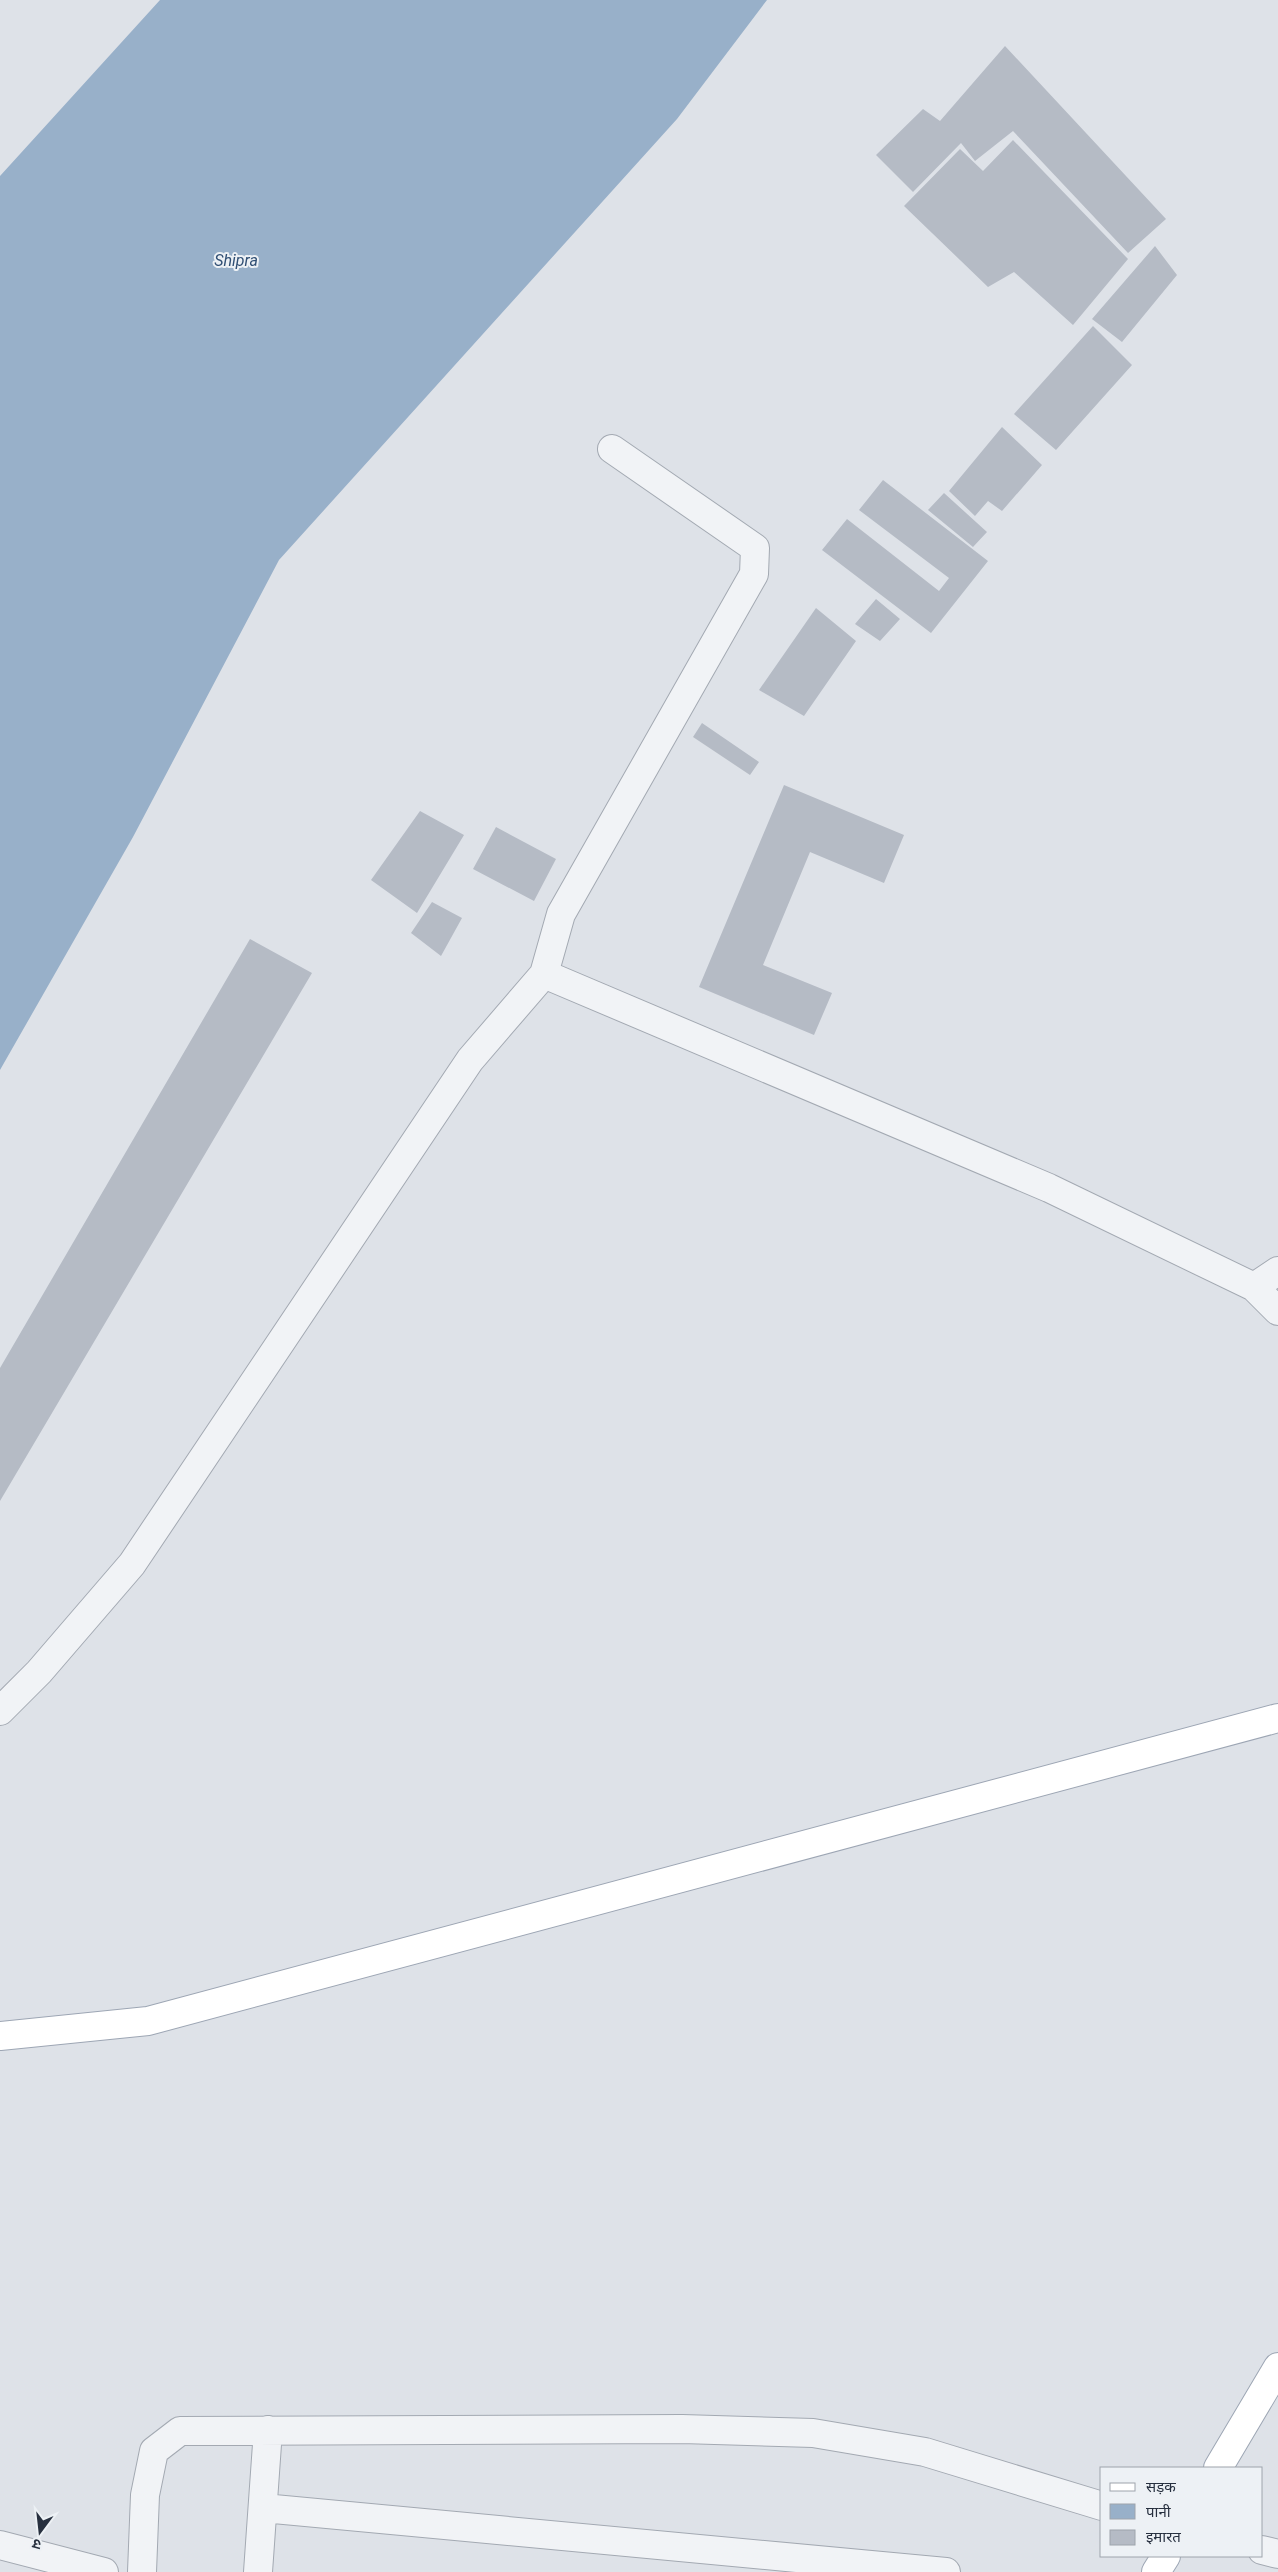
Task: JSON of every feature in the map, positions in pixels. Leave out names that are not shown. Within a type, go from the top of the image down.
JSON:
[{"type":"main road","points":[[0,2036],[148,2021],[1278,1718]]},
{"type":"main road","points":[[1219,2467],[1278,2368]]},
{"type":"main road","points":[[1156,2572],[1165,2557]]},
{"type":"street","points":[[0,1711],[39,1672],[132,1564],[470,1060],[544,974],[560,914],[754,574],[755,548],[612,449]]},
{"type":"street","points":[[544,974],[1049,1188],[1254,1287],[1278,1311]]},
{"type":"street","points":[[1254,1287],[1278,1271]]},
{"type":"street","points":[[142,2572],[145,2495],[154,2452],[180,2431],[682,2429],[813,2433],[925,2452],[1100,2505]]},
{"type":"street","points":[[258,2572],[268,2430]]},
{"type":"street","points":[[263,2508],[946,2572]]},
{"type":"street","points":[[0,2546],[89,2570]]},
{"type":"street","points":[[1263,2550],[1278,2554]]},
{"type":"water","name":"Shipra","points":[[160,0],[767,0],[677,119],[279,560],[133,837],[0,1070],[0,176]]},
{"type":"building","points":[[1005,46],[1166,219],[1128,253],[1013,131],[975,161],[961,143],[913,192],[876,155],[923,109],[940,121]]},
{"type":"building","points":[[1013,140],[1128,259],[1073,325],[1014,272],[988,287],[904,206],[960,149],[983,171]]},
{"type":"building","points":[[1155,246],[1177,275],[1122,342],[1092,319]]},
{"type":"building","points":[[1093,326],[1132,365],[1056,450],[1014,414]]},
{"type":"building","points":[[1002,427],[1042,465],[1002,511],[988,501],[975,516],[949,491]]},
{"type":"building","points":[[883,480],[988,561],[931,633],[822,550],[847,519],[939,591],[949,578],[859,510]]},
{"type":"building","points":[[944,493],[987,532],[973,547],[928,510]]},
{"type":"building","points":[[876,599],[900,619],[880,641],[855,624]]},
{"type":"building","points":[[816,608],[856,641],[804,716],[759,690]]},
{"type":"building","points":[[702,723],[759,762],[750,775],[693,737]]},
{"type":"building","points":[[784,785],[904,835],[884,883],[810,852],[763,965],[832,993],[814,1035],[699,987]]},
{"type":"building","points":[[420,811],[464,835],[417,913],[371,880]]},
{"type":"building","points":[[496,827],[556,859],[534,901],[473,869]]},
{"type":"building","points":[[432,902],[462,918],[441,956],[411,933]]},
{"type":"building","points":[[250,939],[312,973],[0,1501],[0,1368]]}]
